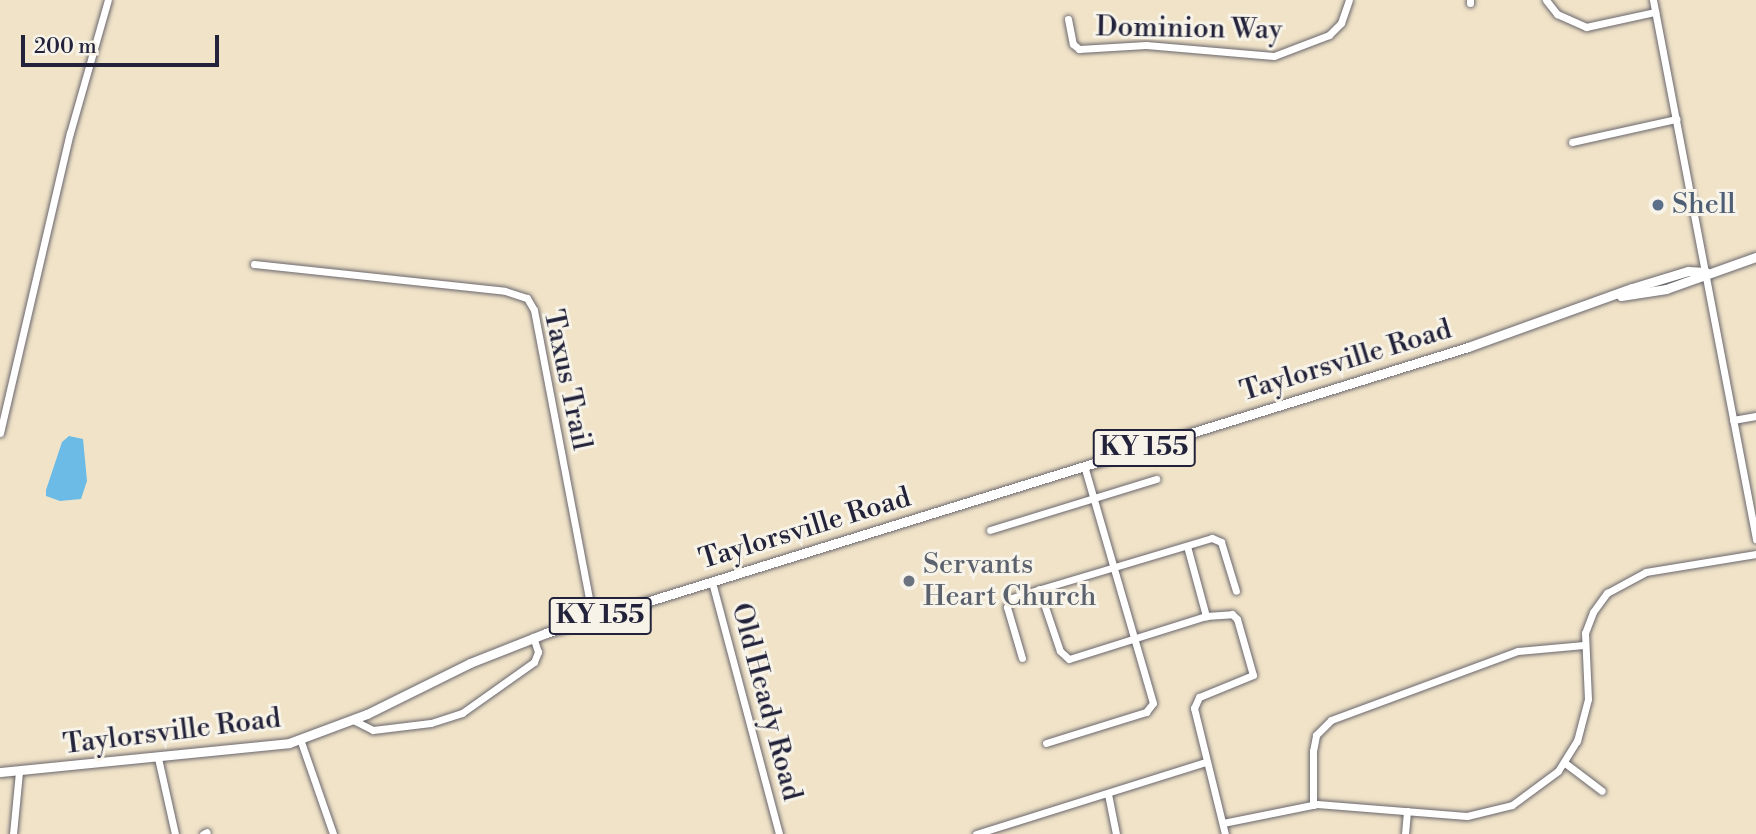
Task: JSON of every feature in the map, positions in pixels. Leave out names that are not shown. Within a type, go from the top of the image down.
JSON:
[{"type":"main road","name":"Taylorsville Road","points":[[0,772],[158,758],[300,739],[353,720],[533,637],[1084,467],[1620,296],[1688,271],[1706,272],[1756,257]]},
{"type":"street","points":[[0,433],[70,132],[108,0]]},
{"type":"street","name":"Dominion Way","points":[[1068,19],[1073,44],[1079,49],[1146,45],[1275,56],[1329,35],[1341,23],[1349,0]]},
{"type":"street","points":[[1546,0],[1557,14],[1586,27],[1656,12]]},
{"type":"street","points":[[1653,0],[1756,539]]},
{"type":"street","points":[[1572,142],[1676,119]]},
{"type":"street","name":"Taxus Trail","points":[[254,264],[505,291],[527,298],[534,310],[593,618]]},
{"type":"street","points":[[1733,420],[1756,416]]},
{"type":"street","points":[[1046,743],[1151,708],[1154,697],[1084,467]]},
{"type":"street","points":[[990,530],[1156,479]]},
{"type":"street","points":[[1022,659],[1007,607],[1012,598],[1039,589],[1212,538],[1221,542],[1236,591]]},
{"type":"street","points":[[1187,545],[1206,616]]},
{"type":"street","points":[[1223,822],[1313,805],[1467,816],[1500,810],[1536,790],[1565,762],[1585,716],[1584,645],[1593,612],[1626,579],[1659,568],[1756,554]]},
{"type":"street","name":"Old Heady Road","points":[[712,582],[779,834]]},
{"type":"street","points":[[1039,589],[1063,656],[1078,657],[1206,616],[1232,614],[1237,619],[1254,668],[1250,680],[1195,701],[1206,762],[1225,834]]},
{"type":"street","points":[[353,720],[373,730],[431,723],[462,713],[534,662],[538,652],[533,637]]},
{"type":"street","points":[[1313,805],[1313,751],[1316,735],[1331,720],[1518,650],[1584,645]]},
{"type":"street","points":[[300,739],[333,834]]},
{"type":"street","points":[[158,758],[175,834]]},
{"type":"street","points":[[976,834],[1206,762]]},
{"type":"street","points":[[1565,762],[1602,791]]},
{"type":"street","points":[[13,834],[19,772]]},
{"type":"street","points":[[1108,794],[1116,834]]},
{"type":"street","points":[[1405,834],[1407,811]]},
{"type":"street","points":[[1006,825],[1008,834]]},
{"type":"water","points":[[69,436],[83,439],[87,481],[81,499],[60,501],[46,496],[46,490],[62,442]]},
{"type":"place","name":"Shell","points":[[1658,205]]},
{"type":"place","name":"Servants Heart Church","points":[[909,581]]}]
